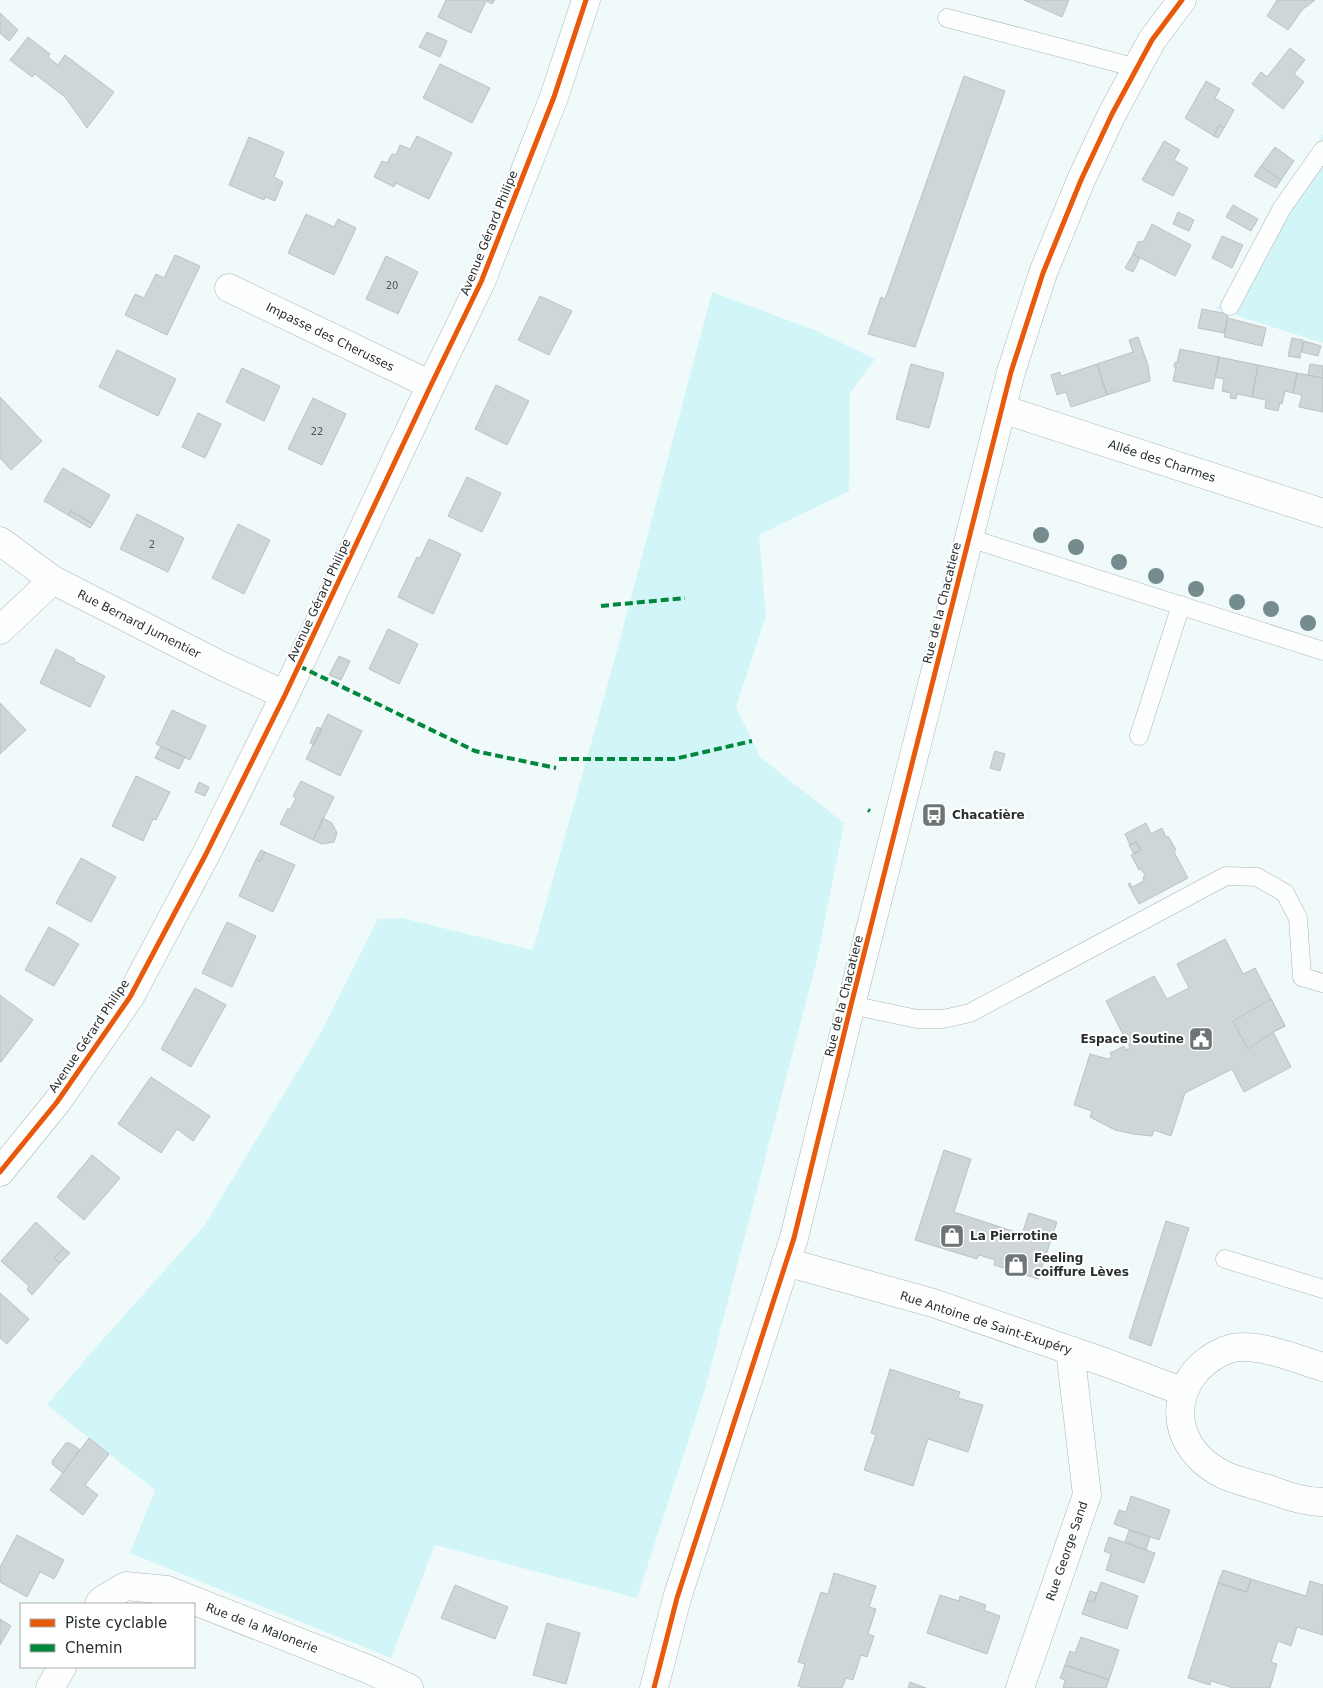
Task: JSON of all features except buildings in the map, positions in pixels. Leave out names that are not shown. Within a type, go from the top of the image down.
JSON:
[{"type":"street","name":"Avenue Gérard Philipe","points":[[0,1172],[57,1102],[130,997],[206,854],[285,695],[430,385],[485,273],[554,97],[586,0]]},
{"type":"street","name":"Rue de la Chacatiere","points":[[654,1688],[677,1598],[790,1250],[1011,372],[1043,273],[1081,180],[1112,114],[1152,40],[1182,0]]},
{"type":"street","name":"Impasse des Cherusses","points":[[229,288],[430,385]]},
{"type":"street","name":"Allée des Charmes","points":[[1002,409],[1323,513]]},
{"type":"street","name":"Rue Bernard Jumentier","points":[[0,541],[53,580],[222,666],[285,695]]},
{"type":"street","points":[[0,630],[53,580]]},
{"type":"street","name":"Rue Antoine de Saint-Exupéry","points":[[790,1250],[1184,1392]]},
{"type":"street","points":[[1323,1367],[1264,1349],[1240,1346],[1219,1353],[1203,1363],[1192,1377],[1184,1392],[1179,1409],[1180,1424],[1186,1440],[1196,1453],[1212,1467],[1226,1476],[1307,1502],[1323,1502]]},
{"type":"street","name":"Rue George Sand","points":[[1020,1688],[1087,1494],[1070,1350]]},
{"type":"street","name":"Rue de la Malonerie","points":[[100,1603],[126,1586],[166,1590],[367,1679],[409,1688]]},
{"type":"street","points":[[50,1688],[61,1668]]},
{"type":"lane","points":[[947,18],[1137,68]]},
{"type":"lane","points":[[1230,306],[1282,208],[1323,150]]},
{"type":"lane","points":[[969,538],[1323,651]]},
{"type":"lane","points":[[1139,736],[1181,605]]},
{"type":"lane","points":[[851,1005],[917,1019],[943,1019],[970,1013],[1226,876],[1257,878],[1284,893],[1298,918],[1302,976],[1323,983]]},
{"type":"lane","points":[[1225,1259],[1323,1290]]},
{"type":"shaded area","points":[[1323,134],[1323,343],[1216,309],[1253,265],[1286,198]]},
{"type":"shaded area","points":[[712,292],[817,331],[875,359],[850,393],[849,491],[759,535],[766,616],[736,707],[760,757],[844,823],[818,956],[705,1389],[637,1598],[435,1545],[391,1658],[130,1553],[155,1490],[47,1405],[204,1226],[319,1036],[378,919],[402,918],[533,950],[615,658]]},
{"type":"marked path","points":[[601,606],[685,598]]},
{"type":"marked path","points":[[299,666],[475,751],[556,768]]},
{"type":"marked path","points":[[559,759],[674,759],[752,741]]},
{"type":"cycle path","points":[[0,1172],[57,1102],[130,997],[206,854],[285,695],[481,282],[554,97],[586,0]]},
{"type":"cycle path","points":[[654,1688],[677,1598],[794,1238],[1011,372],[1043,273],[1081,180],[1112,114],[1152,40],[1182,0]]},
{"type":"place","name":"Chacatière","points":[[934,815]]},
{"type":"place","name":"Espace Soutine","points":[[1201,1039]]},
{"type":"place","name":"La Pierrotine","points":[[952,1236]]},
{"type":"place","name":"Feeling coiffure Lèves","points":[[1016,1265]]}]
